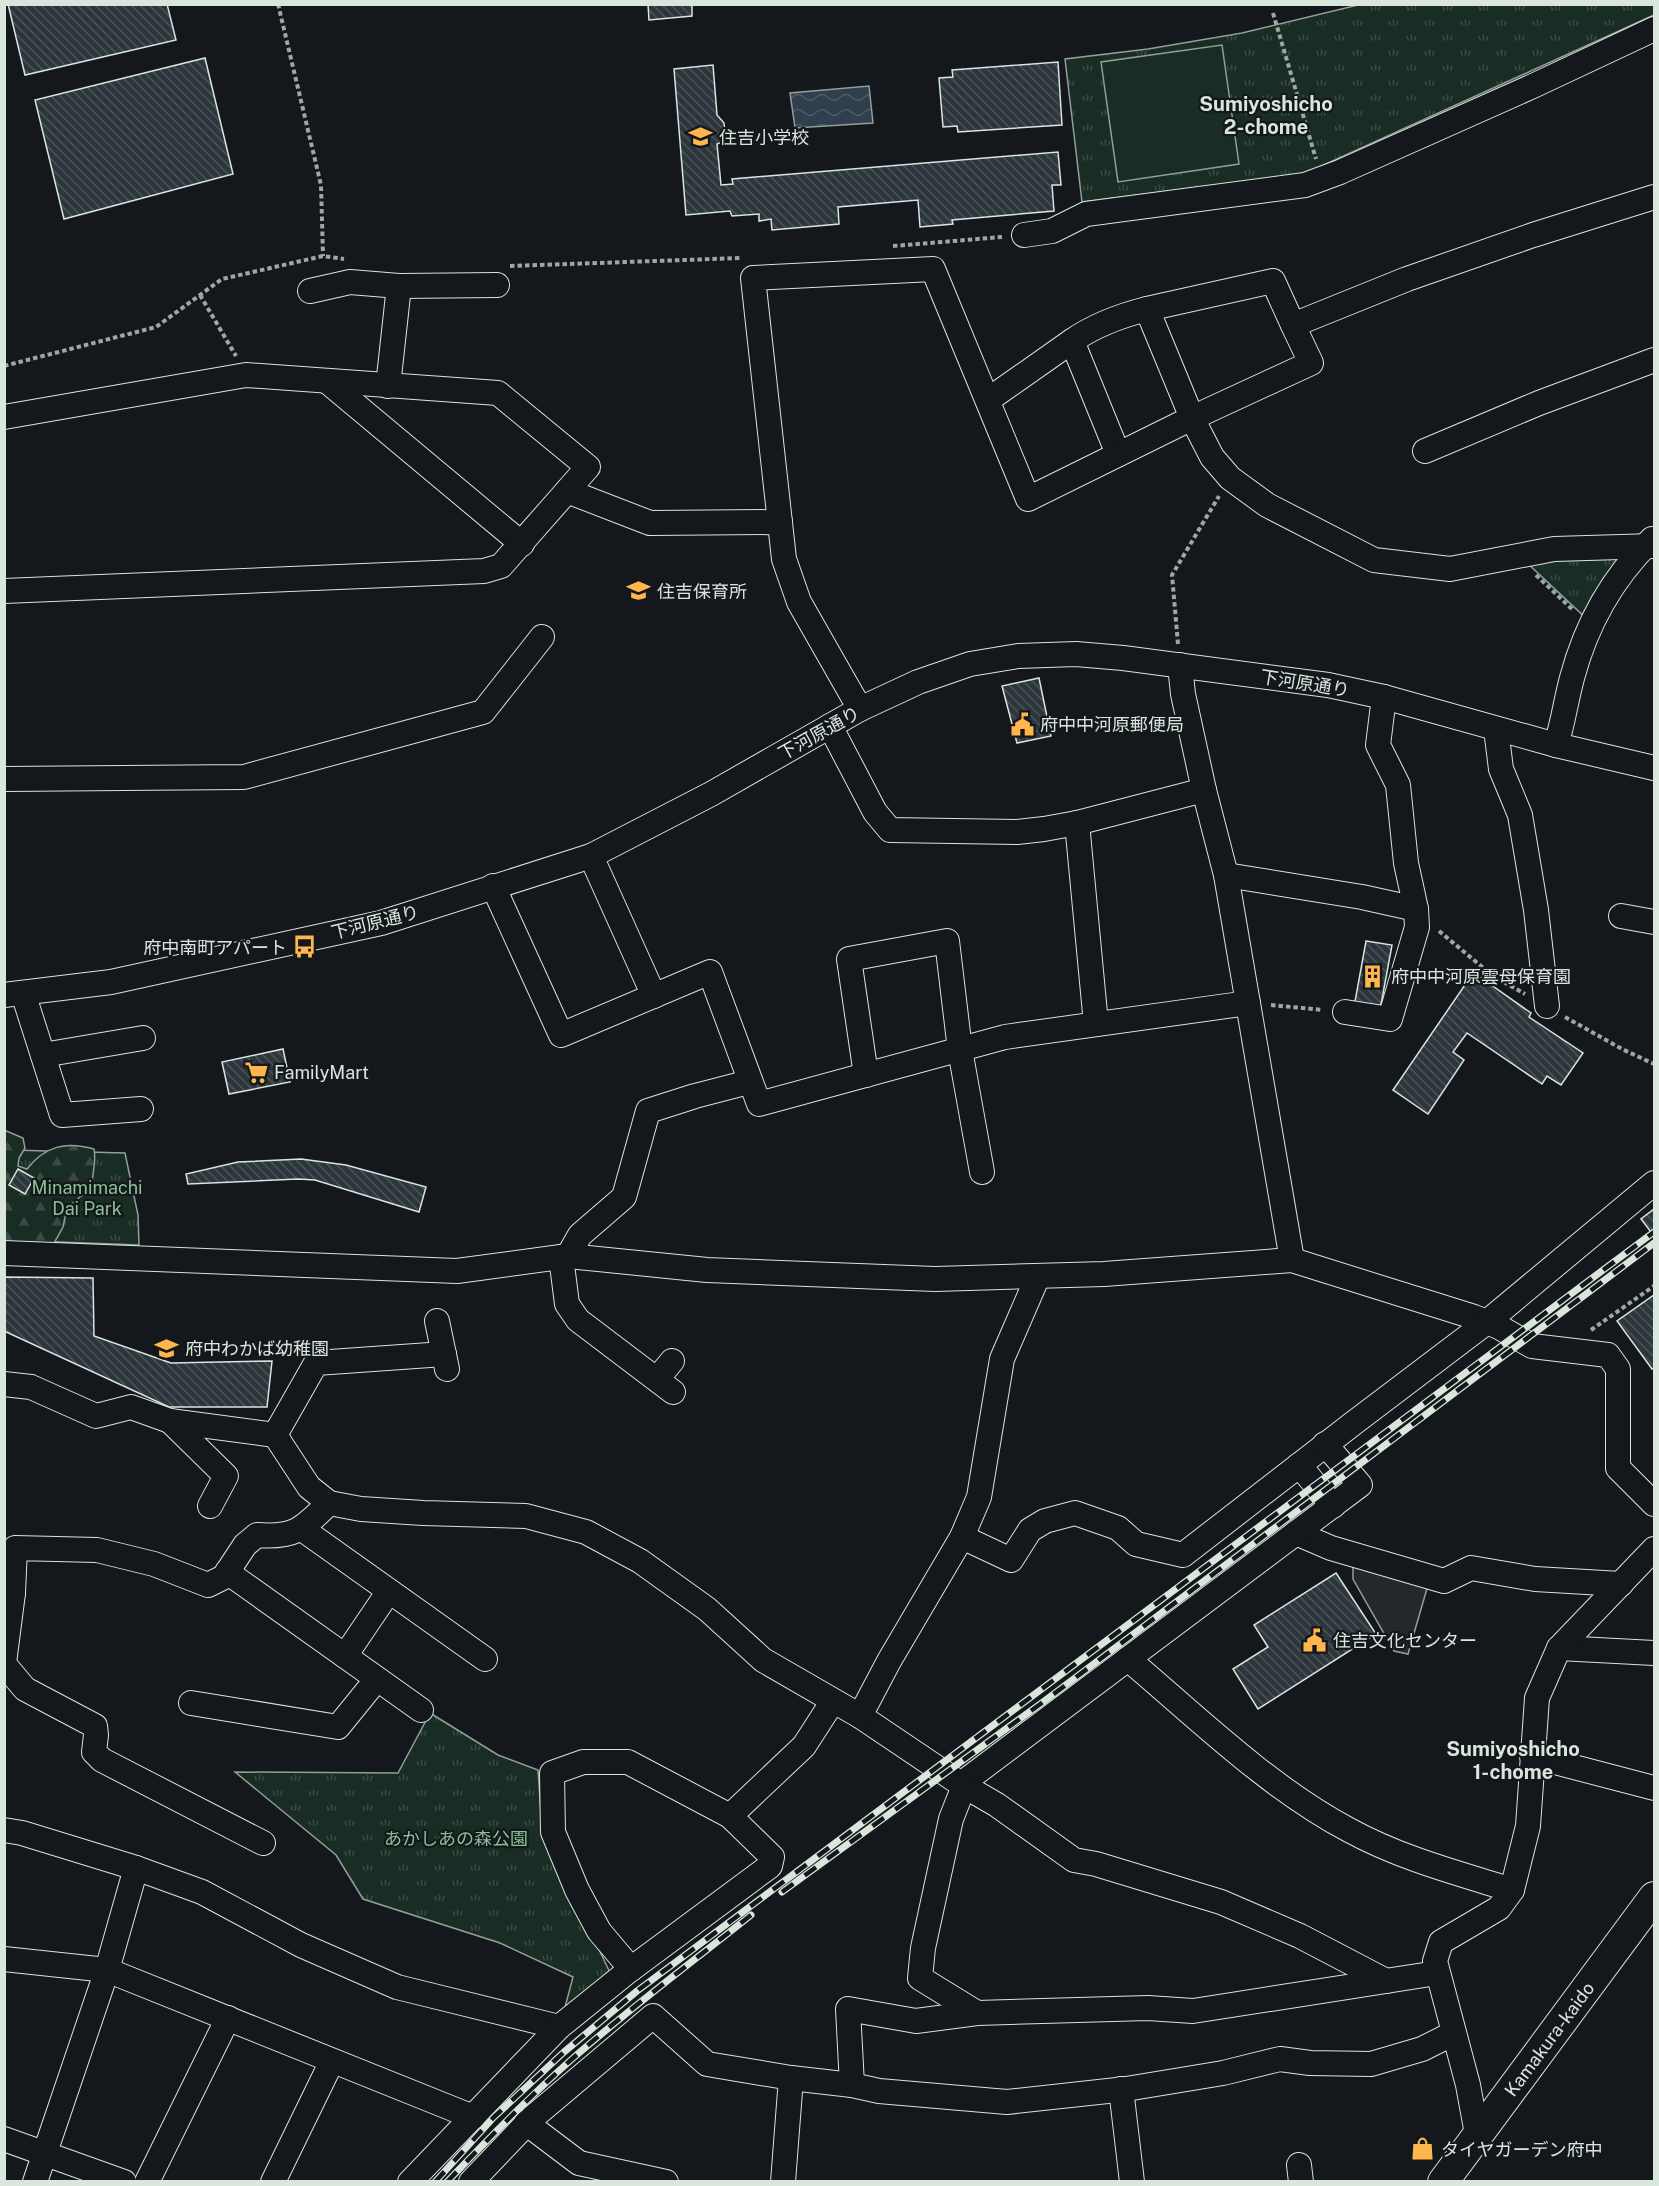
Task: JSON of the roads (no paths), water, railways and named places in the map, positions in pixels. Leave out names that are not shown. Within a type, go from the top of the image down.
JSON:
[{"type":"main road","name":"Kamakura-kaido","points":[[1443,2181],[1654,1896]]},
{"type":"street","points":[[1024,235],[1052,231],[1086,214],[1305,185],[1340,172],[1535,85],[1654,29]]},
{"type":"street","points":[[1293,325],[1407,279],[1491,249],[1654,197]]},
{"type":"street","points":[[861,709],[799,602],[784,559],[753,278],[933,269],[1028,499],[1192,418],[1311,363],[1273,281],[1126,314],[1090,328],[988,400]]},
{"type":"street","points":[[310,291],[350,282],[399,286],[496,285]]},
{"type":"street","points":[[388,386],[399,286]]},
{"type":"street","points":[[1147,309],[1192,418],[1212,457],[1230,478],[1267,505],[1374,560],[1450,569],[1554,549],[1652,543]]},
{"type":"street","points":[[1072,341],[1118,454]]},
{"type":"street","points":[[1425,451],[1539,403],[1654,360]]},
{"type":"street","points":[[4,417],[246,375],[498,393],[588,467],[501,566],[484,571],[4,591]]},
{"type":"street","points":[[328,382],[522,544]]},
{"type":"street","points":[[567,491],[650,524],[780,522]]},
{"type":"street","points":[[1556,746],[1572,678],[1590,626],[1608,593],[1652,543]]},
{"type":"street","points":[[4,779],[244,777],[483,712],[542,637]]},
{"type":"street","name":"下河原通り","points":[[14,994],[111,982],[381,923],[591,856],[711,794],[861,709],[918,682],[970,663],[1018,656],[1076,654],[1328,685],[1384,697],[1556,746],[1654,768]]},
{"type":"street","points":[[1180,665],[1183,693],[1204,790],[1226,875],[1292,1260]]},
{"type":"street","points":[[1345,1012],[1390,1019],[1417,927],[1416,909],[1406,863],[1398,785],[1378,745],[1384,697]]},
{"type":"street","points":[[830,726],[875,812],[890,830],[1017,832],[1077,823],[1204,790]]},
{"type":"street","points":[[1496,729],[1501,769],[1520,816],[1536,910],[1546,1006]]},
{"type":"street","points":[[1077,823],[1096,1024]]},
{"type":"street","points":[[591,856],[654,996]]},
{"type":"street","points":[[1226,875],[1362,897],[1416,909]]},
{"type":"street","points":[[493,886],[561,1035],[710,972],[759,1104],[1005,1037],[1248,1003]]},
{"type":"street","points":[[1622,916],[1654,922]]},
{"type":"street","points":[[866,1075],[849,959],[947,941],[960,1050],[982,1172]]},
{"type":"street","points":[[14,994],[43,1055],[62,1115],[141,1109]]},
{"type":"street","points":[[43,1055],[143,1038]]},
{"type":"street","points":[[672,1361],[665,1386],[578,1320],[567,1304],[565,1257],[580,1235],[624,1197],[648,1111],[749,1082]]},
{"type":"street","points":[[962,1537],[1011,1560],[1030,1530],[1045,1521],[1075,1513],[1118,1528],[1136,1544],[1183,1555],[1487,1322],[1654,1183]]},
{"type":"street","points":[[4,1253],[457,1271],[565,1257],[707,1270],[935,1279],[1136,1272],[1292,1260],[1487,1322],[1532,1346],[1608,1356],[1618,1369],[1618,1468],[1654,1504]]},
{"type":"street","points":[[860,1716],[889,1661],[962,1537],[979,1497],[1002,1359],[1038,1276]]},
{"type":"street","points":[[275,1435],[316,1362],[445,1362],[437,1321]]},
{"type":"street","points":[[4,1384],[31,1387],[96,1416],[131,1407],[170,1421],[275,1435],[309,1486],[329,1503],[361,1509],[526,1516],[586,1532],[640,1561],[707,1609],[763,1660],[860,1716],[962,1785],[998,1805],[1074,1860],[1096,1863],[1221,1902],[1300,1936],[1386,1981]]},
{"type":"street","points":[[170,1421],[226,1476],[210,1506]]},
{"type":"street","points":[[977,2013],[920,1978],[923,1948],[951,1819],[962,1785],[1360,1485],[1325,1444]]},
{"type":"street","points":[[1299,1465],[1333,1506]]},
{"type":"street","points":[[263,1843],[102,1760],[94,1752],[95,1726],[25,1689],[4,1663],[15,1548],[97,1550],[154,1564],[208,1585],[224,1577],[245,1545],[257,1535],[278,1537],[302,1529],[329,1503]]},
{"type":"street","points":[[302,1529],[485,1659]]},
{"type":"street","points":[[1296,1533],[1331,1548],[1444,1581],[1470,1568],[1535,1580],[1621,1584]]},
{"type":"street","points":[[1478,2134],[1435,1961],[1441,1942],[1499,1908],[1512,1890],[1528,1826],[1538,1698],[1559,1648],[1654,1550]]},
{"type":"street","points":[[227,1572],[421,1710]]},
{"type":"street","points":[[345,1656],[389,1591]]},
{"type":"street","points":[[1559,1648],[1654,1653]]},
{"type":"street","points":[[1128,1659],[1270,1779],[1348,1830],[1407,1857],[1512,1890]]},
{"type":"street","points":[[191,1703],[338,1727],[377,1679]]},
{"type":"street","points":[[730,1816],[804,1746],[833,1701]]},
{"type":"street","points":[[1532,1756],[1654,1788]]},
{"type":"street","points":[[410,2181],[559,2027],[631,1969],[770,1866],[772,1857],[730,1816],[628,1762],[583,1762],[552,1773],[553,1832],[577,1890],[599,1931],[631,1969]]},
{"type":"street","points":[[4,1830],[22,1833],[136,1868],[202,1892],[301,1945],[397,1987],[559,2027]]},
{"type":"street","points":[[35,2181],[107,1970],[136,1868]]},
{"type":"street","points":[[4,1959],[107,1970],[473,2117]]},
{"type":"street","points":[[852,2085],[848,2009],[916,2021],[977,2013],[1148,2008],[1193,2011],[1437,1973]]},
{"type":"street","points":[[471,2181],[526,2123],[653,2016],[707,2064],[879,2091],[1007,2102],[1121,2089],[1223,2073],[1280,2059],[1310,2063],[1371,2064],[1422,2049],[1454,2033]]},
{"type":"street","points":[[147,2181],[228,2018]]},
{"type":"street","points":[[273,2181],[332,2061]]},
{"type":"street","points":[[783,2181],[791,2078]]},
{"type":"street","points":[[1121,2089],[1132,2181]]},
{"type":"street","points":[[526,2123],[579,2163],[666,2181]]},
{"type":"street","points":[[4,2139],[119,2181]]},
{"type":"water","points":[[869,86],[873,123],[795,128],[790,93]]},
{"type":"railway","points":[[435,2182],[494,2117],[564,2052],[637,1991],[1654,1232]]},
{"type":"railway","points":[[782,1892],[1043,1702],[1654,1243]]},
{"type":"railway","points":[[447,2182],[508,2119],[572,2059],[751,1915]]},
{"type":"place","name":"住吉小学校","points":[[701,137]]},
{"type":"place","name":"住吉保育所","points":[[639,591]]},
{"type":"place","name":"府中中河原郵便局","points":[[1022,724]]},
{"type":"place","name":"府中南町アパート","points":[[305,947]]},
{"type":"place","name":"府中中河原雲母保育園","points":[[1373,976]]},
{"type":"place","name":"FamilyMart","points":[[256,1072]]},
{"type":"place","name":"府中わかば幼稚園","points":[[167,1348]]},
{"type":"place","name":"住吉文化センター","points":[[1315,1640]]},
{"type":"place","name":"タイヤガーデン府中","points":[[1423,2149]]},
{"type":"district","name":"Sumiyoshicho 2-chome","points":[[1266,116]]},
{"type":"district","name":"Sumiyoshicho 1-chome","points":[[1513,1760]]},
{"type":"park label","name":"Minamimachi Dai Park","points":[[87,1197]]},
{"type":"park label","name":"あかしあの森公園","points":[[456,1838]]}]
